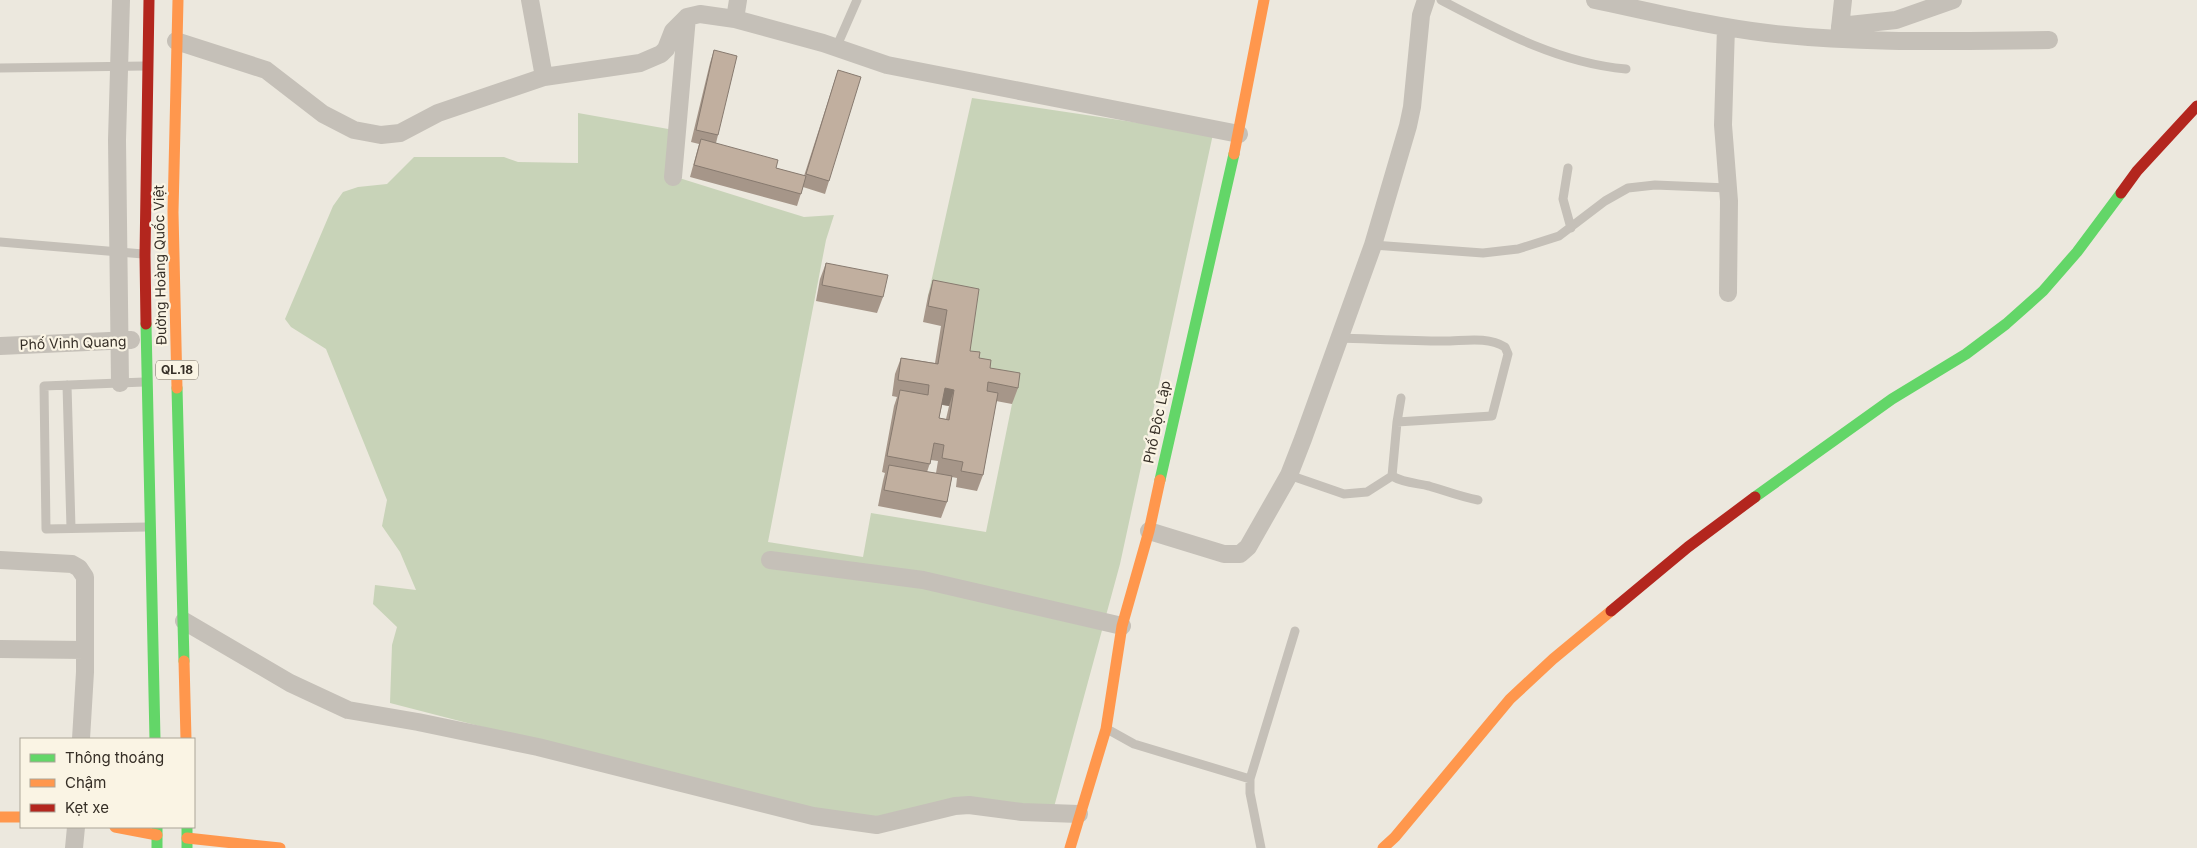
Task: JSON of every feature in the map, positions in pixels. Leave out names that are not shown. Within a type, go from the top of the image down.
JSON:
[{"type":"main road","name":"Đường Hoàng Quốc Việt","points":[[148,0],[145,254],[155,738]]},
{"type":"main road","name":"Đường Hoàng Quốc Việt","points":[[178,0],[173,212],[186,738]]},
{"type":"main road","name":"Phố Độc Lập","points":[[1070,848],[1106,729],[1122,626],[1149,531],[1176,402],[1239,134],[1264,0]]},
{"type":"main road","points":[[1383,848],[1510,699],[1553,658],[1688,547],[1795,467],[1892,399],[1966,354],[2006,324],[2043,291],[2077,252],[2137,171],[2197,106]]},
{"type":"main road","points":[[0,817],[20,817]]},
{"type":"main road","points":[[126,828],[157,831],[157,848]]},
{"type":"main road","points":[[187,838],[280,848]]},
{"type":"street","points":[[120,383],[117,140],[122,0]]},
{"type":"street","points":[[530,0],[544,77]]},
{"type":"street","points":[[735,19],[738,0]]},
{"type":"street","points":[[1149,531],[1216,552],[1240,554],[1248,547],[1288,475],[1304,438],[1338,338],[1373,245],[1408,126],[1412,107],[1421,15],[1426,0]]},
{"type":"street","points":[[1595,0],[1726,27],[1768,33],[1840,32],[1937,42],[2049,40]]},
{"type":"street","points":[[1840,32],[1843,0]]},
{"type":"street","points":[[1840,32],[1896,20],[1953,0]]},
{"type":"street","points":[[176,41],[266,70],[323,114],[354,130],[381,135],[400,133],[438,113],[544,77],[640,63],[661,54],[666,49],[673,31],[687,17],[700,14],[735,19],[887,65],[1239,134]]},
{"type":"street","points":[[673,177],[687,17]]},
{"type":"street","points":[[1726,27],[1723,125],[1728,188],[1728,293]]},
{"type":"street","name":"Phố Vinh Quang","points":[[0,346],[146,340]]},
{"type":"street","points":[[0,560],[72,564],[79,568],[84,577],[85,672],[81,738]]},
{"type":"street","points":[[770,560],[923,580],[1122,626]]},
{"type":"street","points":[[184,622],[290,684],[348,710],[418,722],[538,747],[813,816],[877,825],[955,806],[969,805],[1022,812],[1079,814]]},
{"type":"street","points":[[0,649],[84,650]]},
{"type":"street","points":[[74,848],[76,828]]},
{"type":"lane","points":[[836,48],[857,0]]},
{"type":"lane","points":[[1441,0],[1509,36],[1552,54],[1607,67],[1626,69]]},
{"type":"lane","points":[[0,68],[146,66]]},
{"type":"lane","points":[[1568,168],[1563,199],[1565,213],[1571,228]]},
{"type":"lane","points":[[1373,245],[1483,253],[1518,249],[1559,236],[1605,201],[1628,188],[1655,185],[1728,188]]},
{"type":"lane","points":[[0,242],[145,254]]},
{"type":"lane","points":[[1338,338],[1446,341],[1483,340],[1498,342],[1505,347],[1508,354],[1492,416],[1397,422]]},
{"type":"lane","points":[[147,381],[44,386],[46,529],[150,527]]},
{"type":"lane","points":[[67,385],[71,528]]},
{"type":"lane","points":[[1392,476],[1401,398]]},
{"type":"lane","points":[[1288,475],[1344,494],[1367,492],[1392,476]]},
{"type":"lane","points":[[1392,476],[1401,481],[1429,486],[1453,495],[1478,500]]},
{"type":"lane","points":[[1261,848],[1250,793],[1250,779],[1295,632]]},
{"type":"lane","points":[[1106,729],[1134,744],[1250,779]]},
{"type":"green space","points":[[972,98],[1213,134],[1120,564],[1054,807],[880,818],[837,814],[703,784],[390,703],[392,645],[397,627],[373,604],[375,585],[416,590],[400,552],[382,526],[387,500],[326,349],[291,327],[285,319],[333,206],[343,192],[358,187],[387,184],[414,157],[504,157],[518,162],[578,163],[578,113],[674,130],[676,177],[804,217],[834,215],[826,240],[768,542],[863,557],[871,513],[986,532],[1015,389],[964,367],[973,305],[928,296]]},
{"type":"building","points":[[714,50],[737,56],[718,135],[696,130]]},
{"type":"building","points":[[838,70],[861,77],[829,181],[806,174]]},
{"type":"building","points":[[701,139],[778,160],[776,168],[806,176],[801,194],[694,165]]},
{"type":"building","points":[[826,263],[888,275],[883,297],[822,285]]},
{"type":"building","points":[[933,280],[979,289],[970,351],[980,352],[979,358],[991,360],[990,368],[1020,373],[1018,388],[988,382],[987,391],[998,393],[983,475],[961,471],[963,462],[942,458],[944,445],[934,443],[930,464],[887,456],[900,390],[928,395],[929,385],[898,380],[901,358],[938,364],[947,310],[928,306]],"holes":[[[945,388],[954,390],[949,420],[939,418]]]},
{"type":"building","points":[[889,465],[952,476],[947,502],[884,490]]},
{"type":"traffic: fast","points":[[1160,480],[1234,154]]},
{"type":"traffic: fast","points":[[1755,497],[1892,399],[1966,354],[2006,324],[2043,291],[2077,252],[2121,193]]},
{"type":"traffic: fast","points":[[146,324],[155,738]]},
{"type":"traffic: fast","points":[[177,388],[184,661]]},
{"type":"traffic: fast","points":[[157,828],[157,848]]},
{"type":"traffic: fast","points":[[187,828],[187,848]]},
{"type":"traffic: slow","points":[[177,388],[173,212],[178,0]]},
{"type":"traffic: slow","points":[[1234,154],[1264,0]]},
{"type":"traffic: slow","points":[[1070,848],[1106,729],[1122,626],[1149,531],[1160,480]]},
{"type":"traffic: slow","points":[[1383,848],[1395,837],[1510,699],[1553,659],[1611,611]]},
{"type":"traffic: slow","points":[[184,661],[186,738]]},
{"type":"traffic: slow","points":[[0,817],[20,817]]},
{"type":"traffic: slow","points":[[120,828],[157,835]]},
{"type":"traffic: slow","points":[[187,838],[280,848]]},
{"type":"traffic: jam","points":[[146,324],[145,255],[149,0]]},
{"type":"traffic: jam","points":[[2121,193],[2137,171],[2197,106]]},
{"type":"traffic: jam","points":[[1611,611],[1688,547],[1755,497]]}]
